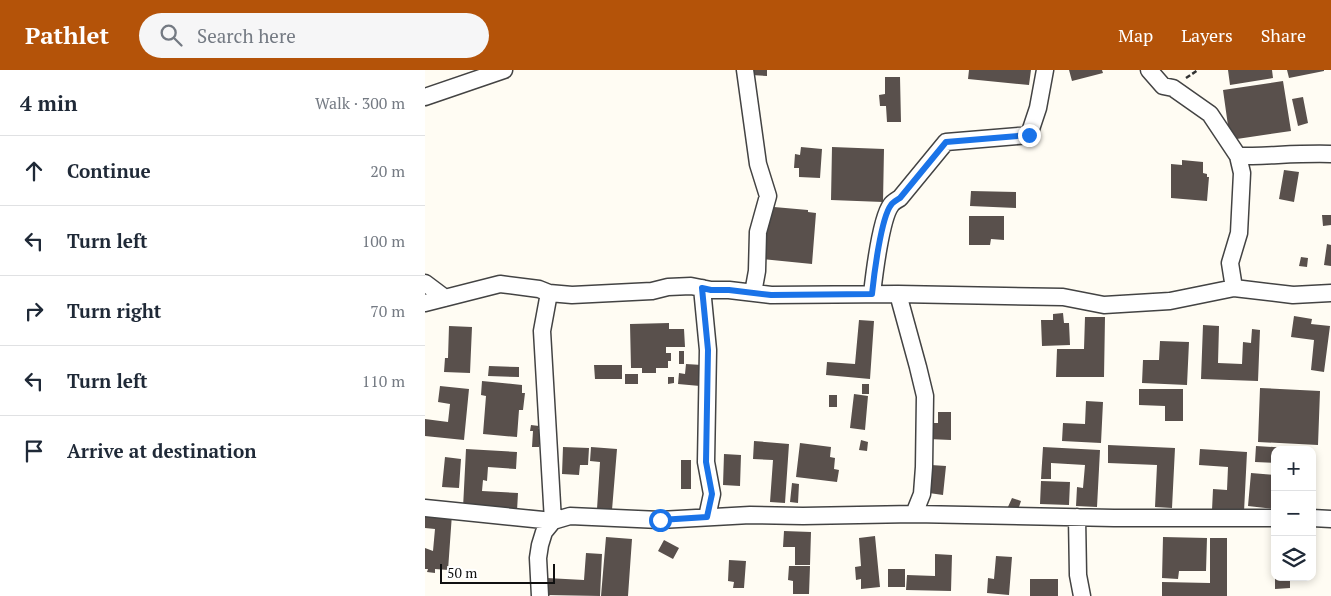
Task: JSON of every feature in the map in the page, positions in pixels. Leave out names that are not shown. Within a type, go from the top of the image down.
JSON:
[{"type":"street","points":[[425,97],[504,70]]},
{"type":"street","points":[[745,70],[758,164],[768,196],[758,232],[757,271],[753,293]]},
{"type":"street","points":[[872,294],[873,278],[884,220],[891,204],[900,198],[946,142],[1029,135],[1038,108],[1045,70]]},
{"type":"street","points":[[1149,70],[1163,86],[1173,88],[1210,114],[1238,156],[1242,173],[1239,233],[1230,264],[1234,288]]},
{"type":"street","points":[[1238,156],[1272,156],[1303,153],[1331,154]]},
{"type":"street","points":[[425,283],[445,298]]},
{"type":"street","points":[[425,303],[500,284],[539,289],[549,294],[581,295],[652,291],[668,287],[691,286],[771,295],[898,294],[1063,297],[1104,305],[1170,301],[1234,288],[1293,295],[1331,293]]},
{"type":"street","points":[[702,288],[708,350],[706,462],[712,494],[707,517]]},
{"type":"street","points":[[539,596],[538,558],[540,545],[544,532],[553,521],[543,331],[549,294]]},
{"type":"street","points":[[898,294],[919,367],[925,396],[922,494],[914,514]]},
{"type":"street","points":[[425,508],[553,521],[570,516],[660,520],[750,515],[914,514],[1271,518]]},
{"type":"street","points":[[1077,517],[1078,575],[1082,596]]},
{"type":"street","points":[[1316,518],[1331,519]]},
{"type":"building","points":[[751,70],[767,70],[767,76],[751,75]]},
{"type":"building","points":[[969,70],[1031,70],[1029,85],[968,79]]},
{"type":"building","points":[[1069,70],[1102,70],[1103,73],[1072,81]]},
{"type":"building","points":[[1228,70],[1272,70],[1273,78],[1230,85]]},
{"type":"building","points":[[1287,70],[1324,70],[1324,71],[1289,78]]},
{"type":"building","points":[[885,77],[900,77],[901,122],[887,122],[886,106],[880,106],[879,95],[885,94]]},
{"type":"building","points":[[1283,81],[1291,131],[1230,140],[1223,90]]},
{"type":"building","points":[[1303,97],[1308,123],[1298,126],[1292,99]]},
{"type":"building","points":[[801,147],[822,149],[820,178],[799,177],[799,168],[794,168],[795,154],[800,155]]},
{"type":"building","points":[[832,147],[884,149],[883,202],[831,200]]},
{"type":"building","points":[[1182,160],[1203,162],[1203,173],[1209,177],[1207,201],[1171,198],[1171,164],[1182,165]]},
{"type":"building","points":[[1284,170],[1299,172],[1294,202],[1279,199]]},
{"type":"building","points":[[971,191],[1016,192],[1016,208],[970,206]]},
{"type":"building","points":[[774,207],[808,210],[808,212],[816,213],[812,264],[762,259],[767,209],[774,210]]},
{"type":"building","points":[[1322,215],[1331,215],[1331,225],[1323,226]]},
{"type":"building","points":[[969,216],[1004,216],[1004,240],[991,239],[990,245],[969,245]]},
{"type":"building","points":[[1327,244],[1331,245],[1331,266],[1324,265]]},
{"type":"building","points":[[1301,257],[1308,258],[1307,267],[1299,266]]},
{"type":"building","points":[[1063,313],[1064,323],[1069,323],[1070,345],[1042,346],[1041,320],[1053,320],[1053,314]]},
{"type":"building","points":[[1294,316],[1312,319],[1311,324],[1330,326],[1324,372],[1311,370],[1314,340],[1291,337]]},
{"type":"building","points":[[1085,317],[1105,317],[1104,377],[1056,377],[1057,349],[1084,349]]},
{"type":"building","points":[[859,320],[874,321],[870,379],[826,375],[827,362],[855,364]]},
{"type":"building","points":[[669,323],[669,329],[684,329],[685,347],[666,347],[666,353],[671,353],[671,361],[668,361],[668,368],[656,368],[656,373],[642,373],[642,368],[631,368],[630,324]]},
{"type":"building","points":[[1203,325],[1219,326],[1218,363],[1242,364],[1243,342],[1251,343],[1252,329],[1260,330],[1258,381],[1201,379]]},
{"type":"building","points":[[449,326],[472,327],[470,373],[444,372],[445,358],[448,358]]},
{"type":"building","points":[[1160,341],[1189,342],[1187,385],[1142,383],[1143,360],[1159,360]]},
{"type":"building","points":[[679,351],[684,351],[684,364],[679,364]]},
{"type":"building","points":[[686,364],[702,365],[700,386],[678,384],[679,373],[685,374]]},
{"type":"building","points":[[594,365],[622,365],[622,379],[595,379]]},
{"type":"building","points":[[489,366],[519,367],[519,377],[488,376]]},
{"type":"building","points":[[625,374],[638,374],[638,384],[625,384]]},
{"type":"building","points":[[668,377],[674,377],[674,383],[668,384]]},
{"type":"building","points":[[482,381],[522,385],[522,393],[525,393],[523,410],[519,410],[517,437],[483,434],[486,396],[481,395]]},
{"type":"building","points":[[862,384],[869,384],[869,394],[862,394]]},
{"type":"building","points":[[440,386],[469,389],[464,440],[425,436],[425,419],[448,422],[450,404],[438,402]]},
{"type":"building","points":[[1260,388],[1320,391],[1318,445],[1258,442]]},
{"type":"building","points":[[1139,389],[1183,389],[1183,421],[1165,421],[1165,406],[1139,405]]},
{"type":"building","points":[[854,394],[868,396],[865,430],[850,428]]},
{"type":"building","points":[[829,395],[837,395],[837,407],[829,407]]},
{"type":"building","points":[[1086,401],[1103,402],[1101,443],[1062,441],[1063,423],[1085,424]]},
{"type":"building","points":[[938,412],[951,412],[951,440],[928,439],[928,423],[938,423]]},
{"type":"building","points":[[531,425],[539,426],[538,429],[541,429],[539,447],[532,447],[533,431],[530,431]]},
{"type":"building","points":[[861,440],[868,442],[867,451],[859,450]]},
{"type":"building","points":[[754,441],[789,444],[785,503],[770,502],[773,460],[753,459]]},
{"type":"building","points":[[800,443],[831,447],[830,457],[835,458],[834,469],[839,470],[837,482],[796,477]]},
{"type":"building","points":[[1108,445],[1175,448],[1172,508],[1155,507],[1157,465],[1108,463]]},
{"type":"building","points":[[1256,446],[1271,447],[1271,463],[1255,462]]},
{"type":"building","points":[[563,447],[589,448],[588,465],[580,465],[579,475],[562,474]]},
{"type":"building","points":[[591,447],[617,449],[612,510],[597,509],[600,462],[590,461]]},
{"type":"building","points":[[1043,447],[1100,450],[1097,507],[1076,506],[1077,487],[1083,488],[1085,465],[1051,463],[1051,479],[1041,479]]},
{"type":"building","points":[[466,449],[517,452],[516,469],[488,467],[487,481],[483,480],[482,491],[518,493],[517,511],[463,508]]},
{"type":"building","points":[[1200,449],[1247,452],[1244,512],[1212,510],[1213,489],[1227,490],[1228,467],[1199,465]]},
{"type":"building","points":[[724,454],[741,455],[740,486],[723,485]]},
{"type":"building","points":[[445,457],[461,459],[459,488],[442,487]]},
{"type":"building","points":[[681,460],[691,460],[691,489],[681,489]]},
{"type":"building","points":[[931,465],[946,466],[943,495],[929,493]]},
{"type":"building","points":[[1251,473],[1271,475],[1271,509],[1248,506]]},
{"type":"building","points":[[1041,481],[1070,482],[1069,505],[1040,504]]},
{"type":"building","points":[[792,483],[799,484],[798,503],[790,502]]},
{"type":"building","points":[[1012,498],[1021,501],[1017,513],[1007,509]]},
{"type":"building","points":[[425,512],[452,514],[448,570],[435,569],[435,573],[427,572],[428,569],[425,569],[425,548],[433,551],[435,529],[425,528]]},
{"type":"building","points":[[784,531],[811,532],[810,565],[795,565],[795,547],[783,547]]},
{"type":"building","points":[[875,536],[880,587],[861,589],[861,579],[856,580],[855,567],[861,566],[859,538]]},
{"type":"building","points":[[606,537],[632,539],[628,596],[601,596]]},
{"type":"building","points":[[1163,537],[1207,538],[1206,571],[1179,571],[1178,579],[1162,578]]},
{"type":"building","points":[[1210,538],[1227,538],[1227,596],[1162,596],[1162,582],[1210,583]]},
{"type":"building","points":[[664,540],[679,548],[673,559],[658,551]]},
{"type":"building","points":[[586,553],[602,554],[600,596],[546,595],[547,578],[584,580]]},
{"type":"building","points":[[935,554],[952,555],[951,591],[906,590],[907,575],[935,576]]},
{"type":"building","points":[[996,556],[1012,557],[1009,595],[987,593],[988,578],[994,579]]},
{"type":"building","points":[[729,560],[746,561],[744,588],[733,588],[734,582],[728,581]]},
{"type":"building","points":[[789,566],[810,566],[809,594],[793,594],[793,581],[788,580]]},
{"type":"building","points":[[888,569],[905,569],[905,587],[888,587]]},
{"type":"building","points":[[1030,579],[1058,579],[1058,596],[1030,596]]},
{"type":"building","points":[[1275,581],[1290,581],[1290,588],[1275,589]]},
{"type":"route","points":[[660,520],[707,517],[712,494],[706,462],[708,350],[702,288],[771,295],[872,294],[873,278],[884,220],[891,204],[900,198],[946,142],[1029,135]]}]
